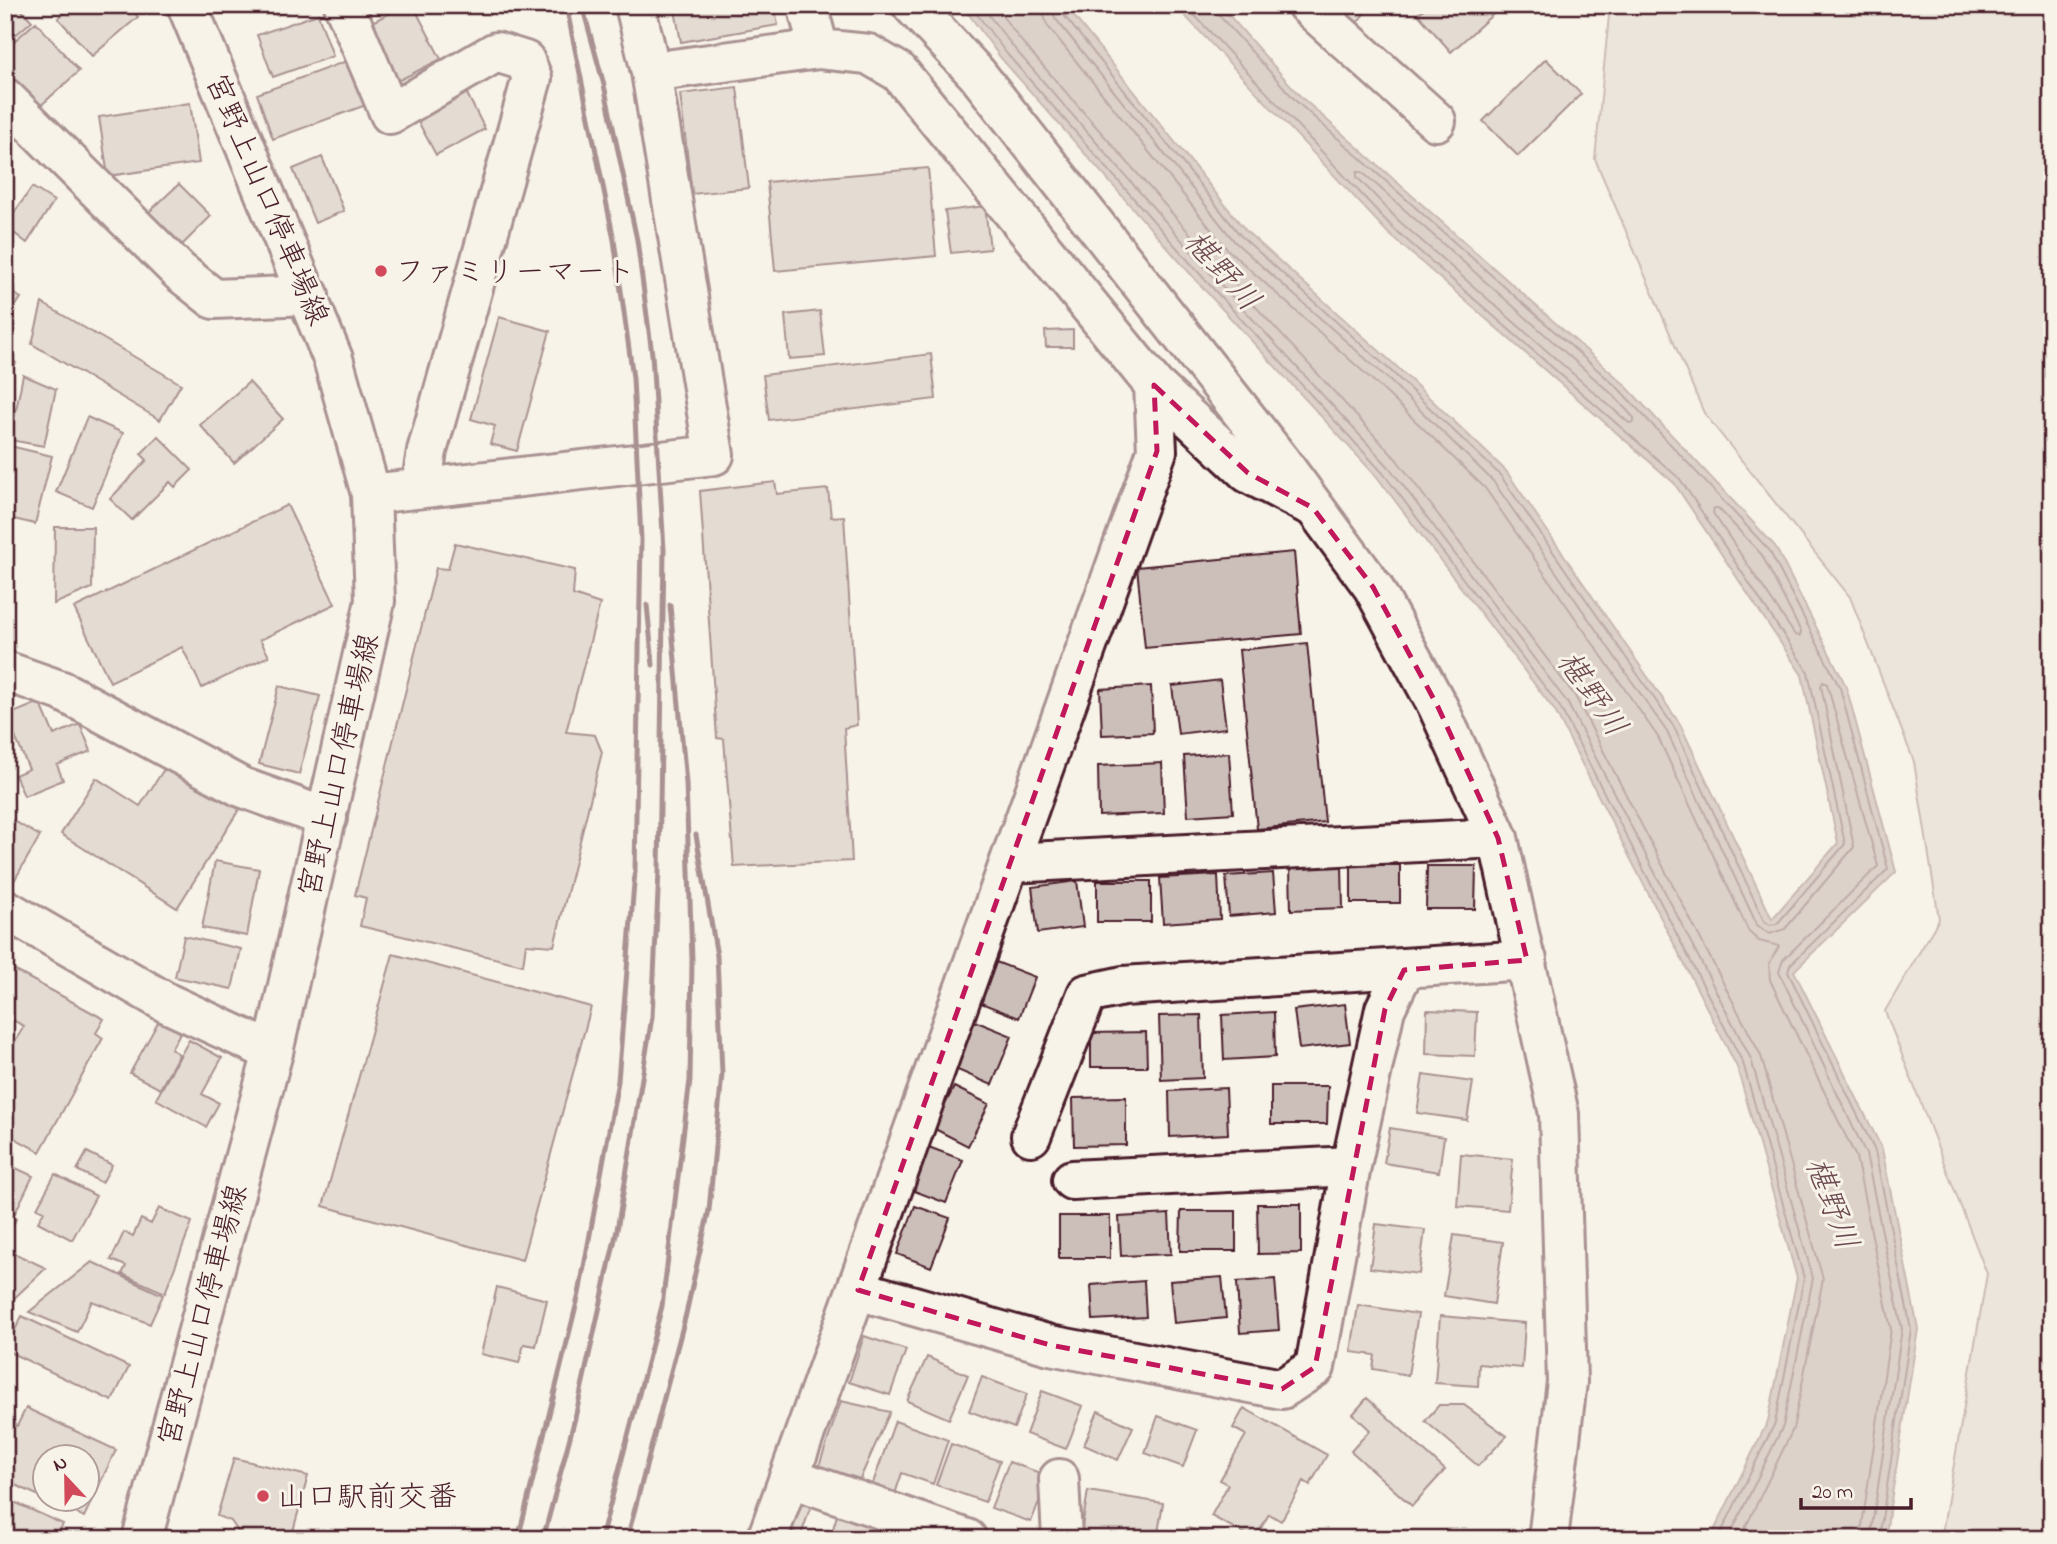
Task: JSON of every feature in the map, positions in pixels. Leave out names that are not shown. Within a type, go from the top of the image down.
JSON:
[{"type":"street","name":"宮野上山口停車場線","points":[[142,1539],[273,1052],[375,601],[372,494],[333,359],[309,295],[187,5]]},
{"type":"street","points":[[344,5],[390,114],[496,52],[525,61],[532,78],[427,451],[421,488]]},
{"type":"street","points":[[372,494],[714,455],[651,72],[635,5]]},
{"type":"street","points":[[807,5],[819,49]]},
{"type":"street","points":[[912,5],[977,74],[1281,462],[1373,587],[1438,707],[1498,838],[1527,960],[1559,1127],[1566,1382],[1548,1539]]},
{"type":"street","points":[[1307,5],[1436,121]]},
{"type":"street","points":[[651,72],[819,49],[868,54],[899,72],[1154,385],[1248,473],[1313,508]]},
{"type":"street","points":[[5,98],[180,272],[214,299],[309,295]]},
{"type":"street","points":[[768,1539],[1157,451],[1154,385]]},
{"type":"street","points":[[5,671],[62,691],[242,787],[327,818]]},
{"type":"street","points":[[1010,863],[1498,838]]},
{"type":"street","points":[[5,909],[167,1003],[273,1052]]},
{"type":"street","points":[[1031,1136],[1087,994],[1123,986],[1527,960]]},
{"type":"street","points":[[858,1290],[1050,1345],[1282,1389],[1315,1367],[1351,1166],[1385,1009],[1404,970]]},
{"type":"street","points":[[1072,1180],[1351,1166]]},
{"type":"street","points":[[789,1477],[967,1539]]},
{"type":"street","points":[[1059,1479],[1062,1539]]},
{"type":"highlighted area","points":[[1154,385],[1248,473],[1313,508],[1373,587],[1438,707],[1498,838],[1527,960],[1404,970],[1385,1009],[1315,1367],[1282,1389],[1050,1345],[858,1290],[1157,451]]},
{"type":"shaded area","points":[[1610,5],[2052,5],[2052,1539],[1941,1539],[1987,1274],[1885,1011],[1939,919],[1914,762],[1850,597],[1704,413],[1595,159]]},
{"type":"water","name":"椹野川","points":[[962,5],[1065,5],[1246,231],[1396,366],[1506,471],[1680,724],[1772,919],[1838,843],[1802,675],[1674,483],[1388,233],[1175,5],[1220,5],[1301,97],[1623,383],[1775,546],[1846,686],[1896,872],[1794,971],[1882,1149],[1918,1329],[1885,1539],[1710,1539],[1768,1421],[1797,1278],[1737,1067],[1555,711],[1377,477],[1202,287],[1001,58]]},
{"type":"building","points":[[5,5],[17,5],[32,21],[5,44]]},
{"type":"building","points":[[73,5],[128,5],[138,17],[92,56],[58,18]]},
{"type":"building","points":[[273,5],[297,5],[298,8],[276,15]]},
{"type":"building","points":[[406,5],[413,5],[441,59],[394,83],[364,26]]},
{"type":"building","points":[[674,5],[774,5],[778,25],[681,42]]},
{"type":"building","points":[[1331,5],[1371,5],[1355,25]]},
{"type":"building","points":[[1428,5],[1501,7],[1451,52],[1418,14]]},
{"type":"building","points":[[318,14],[333,56],[273,77],[257,35]]},
{"type":"building","points":[[36,22],[79,71],[38,108],[5,71],[5,49]]},
{"type":"building","points":[[352,59],[369,104],[273,139],[257,94]]},
{"type":"building","points":[[1546,59],[1581,94],[1518,156],[1483,121]]},
{"type":"building","points":[[463,86],[485,129],[436,155],[413,112]]},
{"type":"building","points":[[737,87],[749,188],[692,194],[680,94]]},
{"type":"building","points":[[190,103],[199,163],[108,176],[99,117]]},
{"type":"building","points":[[322,157],[344,211],[315,223],[293,169]]},
{"type":"building","points":[[928,168],[936,256],[775,271],[767,182]]},
{"type":"building","points":[[179,184],[211,216],[182,245],[149,212]]},
{"type":"building","points":[[32,187],[54,201],[27,243],[5,226]]},
{"type":"building","points":[[985,206],[990,249],[951,253],[945,211]]},
{"type":"building","points":[[5,288],[21,298],[5,321]]},
{"type":"building","points":[[42,303],[181,384],[160,420],[32,344]]},
{"type":"building","points":[[820,311],[825,356],[789,359],[785,315]]},
{"type":"building","points":[[499,317],[550,331],[517,451],[490,444],[495,426],[471,419]]},
{"type":"building","points":[[1073,330],[1073,347],[1046,347],[1045,331]]},
{"type":"building","points":[[931,354],[936,399],[769,420],[763,375]]},
{"type":"building","points":[[5,357],[16,363],[5,382]]},
{"type":"building","points":[[23,375],[56,389],[44,446],[10,440]]},
{"type":"building","points":[[249,382],[283,419],[234,463],[200,425]]},
{"type":"building","points":[[87,417],[123,433],[92,507],[56,492]]},
{"type":"building","points":[[158,436],[192,470],[175,487],[170,482],[132,520],[110,499],[147,460],[141,454]]},
{"type":"building","points":[[10,446],[52,456],[35,524],[5,517],[5,465]]},
{"type":"building","points":[[775,482],[777,494],[828,489],[831,517],[844,516],[857,725],[844,728],[852,861],[734,867],[724,739],[717,738],[700,491]]},
{"type":"building","points":[[287,505],[335,604],[260,640],[269,656],[202,688],[182,647],[110,682],[74,608]]},
{"type":"building","points":[[55,527],[93,527],[92,588],[54,604]]},
{"type":"building","points":[[455,543],[575,570],[573,595],[600,604],[566,732],[595,735],[602,752],[554,946],[526,944],[523,965],[360,926],[366,898],[355,895],[436,568],[448,569]]},
{"type":"building","points":[[1294,552],[1301,634],[1145,648],[1137,567]]},
{"type":"building","points":[[1307,643],[1325,822],[1257,829],[1239,650]]},
{"type":"building","points":[[1220,680],[1226,728],[1178,734],[1172,686]]},
{"type":"building","points":[[279,686],[320,696],[299,774],[259,764]]},
{"type":"building","points":[[1151,686],[1153,733],[1102,735],[1100,689]]},
{"type":"building","points":[[40,702],[54,735],[80,724],[91,751],[57,765],[63,780],[24,796],[15,775],[29,769],[6,716]]},
{"type":"building","points":[[1229,753],[1233,813],[1188,816],[1184,756]]},
{"type":"building","points":[[168,763],[240,808],[177,908],[61,834],[96,778],[140,806]]},
{"type":"building","points":[[1162,763],[1164,813],[1099,816],[1098,766]]},
{"type":"building","points":[[5,816],[40,836],[14,881],[5,876]]},
{"type":"building","points":[[215,861],[259,869],[247,936],[202,928]]},
{"type":"building","points":[[1351,865],[1400,865],[1400,903],[1351,903]]},
{"type":"building","points":[[1342,866],[1343,908],[1291,910],[1290,868]]},
{"type":"building","points":[[1427,866],[1476,866],[1475,909],[1426,909]]},
{"type":"building","points":[[1273,873],[1276,912],[1229,916],[1226,876]]},
{"type":"building","points":[[1218,875],[1220,919],[1163,923],[1160,878]]},
{"type":"building","points":[[1077,881],[1083,927],[1038,933],[1032,887]]},
{"type":"building","points":[[1097,881],[1151,881],[1151,922],[1097,922]]},
{"type":"building","points":[[184,936],[241,949],[232,989],[175,977]]},
{"type":"building","points":[[393,954],[591,1007],[522,1260],[323,1206]]},
{"type":"building","points":[[996,962],[1035,977],[1019,1018],[981,1003]]},
{"type":"building","points":[[12,969],[104,1019],[96,1033],[103,1038],[40,1152],[5,1133],[5,1059],[24,1026],[5,1016],[5,981]]},
{"type":"building","points":[[1345,1004],[1350,1043],[1299,1049],[1294,1010]]},
{"type":"building","points":[[1427,1010],[1477,1012],[1475,1056],[1426,1054]]},
{"type":"building","points":[[1274,1012],[1275,1057],[1224,1060],[1222,1015]]},
{"type":"building","points":[[162,1015],[184,1026],[171,1049],[179,1054],[160,1089],[130,1073]]},
{"type":"building","points":[[1201,1015],[1203,1078],[1161,1080],[1159,1016]]},
{"type":"building","points":[[972,1020],[1012,1036],[992,1085],[953,1068]]},
{"type":"building","points":[[1146,1032],[1147,1067],[1091,1067],[1091,1033]]},
{"type":"building","points":[[189,1040],[222,1058],[202,1094],[219,1103],[206,1127],[156,1099]]},
{"type":"building","points":[[1423,1075],[1473,1082],[1467,1120],[1417,1113]]},
{"type":"building","points":[[1271,1086],[1328,1086],[1327,1124],[1271,1124]]},
{"type":"building","points":[[954,1087],[989,1104],[968,1146],[933,1128]]},
{"type":"building","points":[[1226,1088],[1228,1134],[1170,1137],[1169,1091]]},
{"type":"building","points":[[1126,1097],[1126,1145],[1074,1146],[1073,1098]]},
{"type":"building","points":[[1390,1128],[1444,1137],[1439,1172],[1384,1163]]},
{"type":"building","points":[[926,1146],[963,1160],[946,1203],[909,1189]]},
{"type":"building","points":[[87,1152],[112,1165],[102,1183],[77,1170]]},
{"type":"building","points":[[1461,1154],[1513,1159],[1508,1210],[1457,1206]]},
{"type":"building","points":[[5,1163],[33,1176],[15,1213],[5,1208]]},
{"type":"building","points":[[55,1174],[96,1196],[72,1240],[38,1222],[44,1211],[37,1208]]},
{"type":"building","points":[[1257,1204],[1301,1204],[1301,1253],[1258,1254]]},
{"type":"building","points":[[915,1206],[950,1218],[931,1267],[897,1254]]},
{"type":"building","points":[[159,1208],[192,1222],[165,1293],[122,1274],[126,1266],[111,1260],[124,1232],[133,1236],[141,1219],[151,1224]]},
{"type":"building","points":[[1181,1211],[1236,1211],[1236,1251],[1180,1251]]},
{"type":"building","points":[[5,1214],[16,1219],[5,1240]]},
{"type":"building","points":[[1169,1214],[1171,1254],[1121,1256],[1119,1217]]},
{"type":"building","points":[[1059,1216],[1110,1216],[1110,1258],[1059,1258]]},
{"type":"building","points":[[1376,1224],[1425,1230],[1419,1274],[1370,1268]]},
{"type":"building","points":[[1454,1235],[1503,1242],[1494,1304],[1444,1296]]},
{"type":"building","points":[[5,1249],[46,1268],[5,1307]]},
{"type":"building","points":[[92,1262],[163,1295],[150,1324],[92,1301],[77,1332],[29,1312]]},
{"type":"building","points":[[1222,1277],[1226,1318],[1174,1323],[1170,1281]]},
{"type":"building","points":[[1275,1279],[1279,1330],[1240,1333],[1237,1282]]},
{"type":"building","points":[[1144,1281],[1146,1317],[1093,1320],[1091,1285]]},
{"type":"building","points":[[497,1287],[547,1300],[536,1346],[524,1344],[519,1363],[481,1354]]},
{"type":"building","points":[[1358,1305],[1418,1314],[1408,1375],[1373,1369],[1375,1355],[1351,1352]]},
{"type":"building","points":[[22,1316],[129,1367],[112,1401],[5,1350]]},
{"type":"building","points":[[1440,1316],[1525,1323],[1522,1368],[1479,1364],[1478,1386],[1435,1383]]},
{"type":"building","points":[[864,1336],[906,1350],[890,1395],[849,1382]]},
{"type":"building","points":[[927,1357],[968,1375],[949,1419],[907,1401]]},
{"type":"building","points":[[982,1377],[1027,1394],[1014,1428],[969,1411]]},
{"type":"building","points":[[1042,1391],[1083,1406],[1066,1449],[1026,1434]]},
{"type":"building","points":[[1367,1398],[1445,1470],[1412,1506],[1351,1451],[1370,1430],[1353,1414]]},
{"type":"building","points":[[841,1401],[890,1412],[860,1479],[819,1466]]},
{"type":"building","points":[[1439,1405],[1464,1405],[1507,1436],[1478,1466],[1425,1421]]},
{"type":"building","points":[[26,1408],[99,1442],[32,1442],[32,1493],[5,1480],[5,1421],[17,1426]]},
{"type":"building","points":[[1244,1408],[1327,1455],[1310,1485],[1304,1481],[1281,1521],[1269,1514],[1255,1539],[1211,1516],[1228,1485],[1220,1480],[1246,1435],[1233,1428]]},
{"type":"building","points":[[1098,1411],[1133,1427],[1118,1460],[1084,1445]]},
{"type":"building","points":[[1158,1416],[1197,1430],[1183,1467],[1145,1453]]},
{"type":"building","points":[[895,1421],[948,1440],[933,1484],[902,1473],[895,1494],[872,1486]]},
{"type":"building","points":[[102,1443],[116,1450],[102,1479]]},
{"type":"building","points":[[951,1444],[1000,1461],[985,1502],[936,1485]]},
{"type":"building","name":"山口駅前交番","points":[[234,1458],[308,1476],[292,1535],[243,1539],[231,1521],[217,1516]]},
{"type":"building","points":[[1009,1462],[1049,1476],[1031,1522],[991,1508]]},
{"type":"building","points":[[1088,1491],[1163,1503],[1157,1539],[1080,1539]]},
{"type":"building","points":[[793,1496],[812,1503],[801,1535],[782,1528]]},
{"type":"building","points":[[5,1498],[63,1524],[56,1539],[5,1539]]},
{"type":"building","points":[[840,1505],[898,1523],[892,1539],[830,1539]]},
{"type":"building","points":[[73,1512],[86,1512],[84,1517]]},
{"type":"building","points":[[1187,1528],[1219,1535],[1222,1539],[1185,1539]]},
{"type":"railway","points":[[518,1539],[579,1294],[618,1081],[635,871],[641,539],[633,378],[614,240],[566,5]]},
{"type":"railway","points":[[543,1539],[575,1418],[617,1230],[652,1017],[659,871],[664,550],[652,354],[637,240],[604,85],[582,5]]},
{"type":"railway","points":[[647,605],[653,665]]},
{"type":"railway","points":[[601,1539],[662,1306],[690,1080],[692,960],[686,783],[670,605]]},
{"type":"railway","points":[[627,1539],[686,1314],[709,1210],[722,1074],[717,956],[696,835]]},
{"type":"place","name":"ファミリーマート","points":[[381,271]]},
{"type":"place","name":"山口駅前交番","points":[[263,1496]]}]
